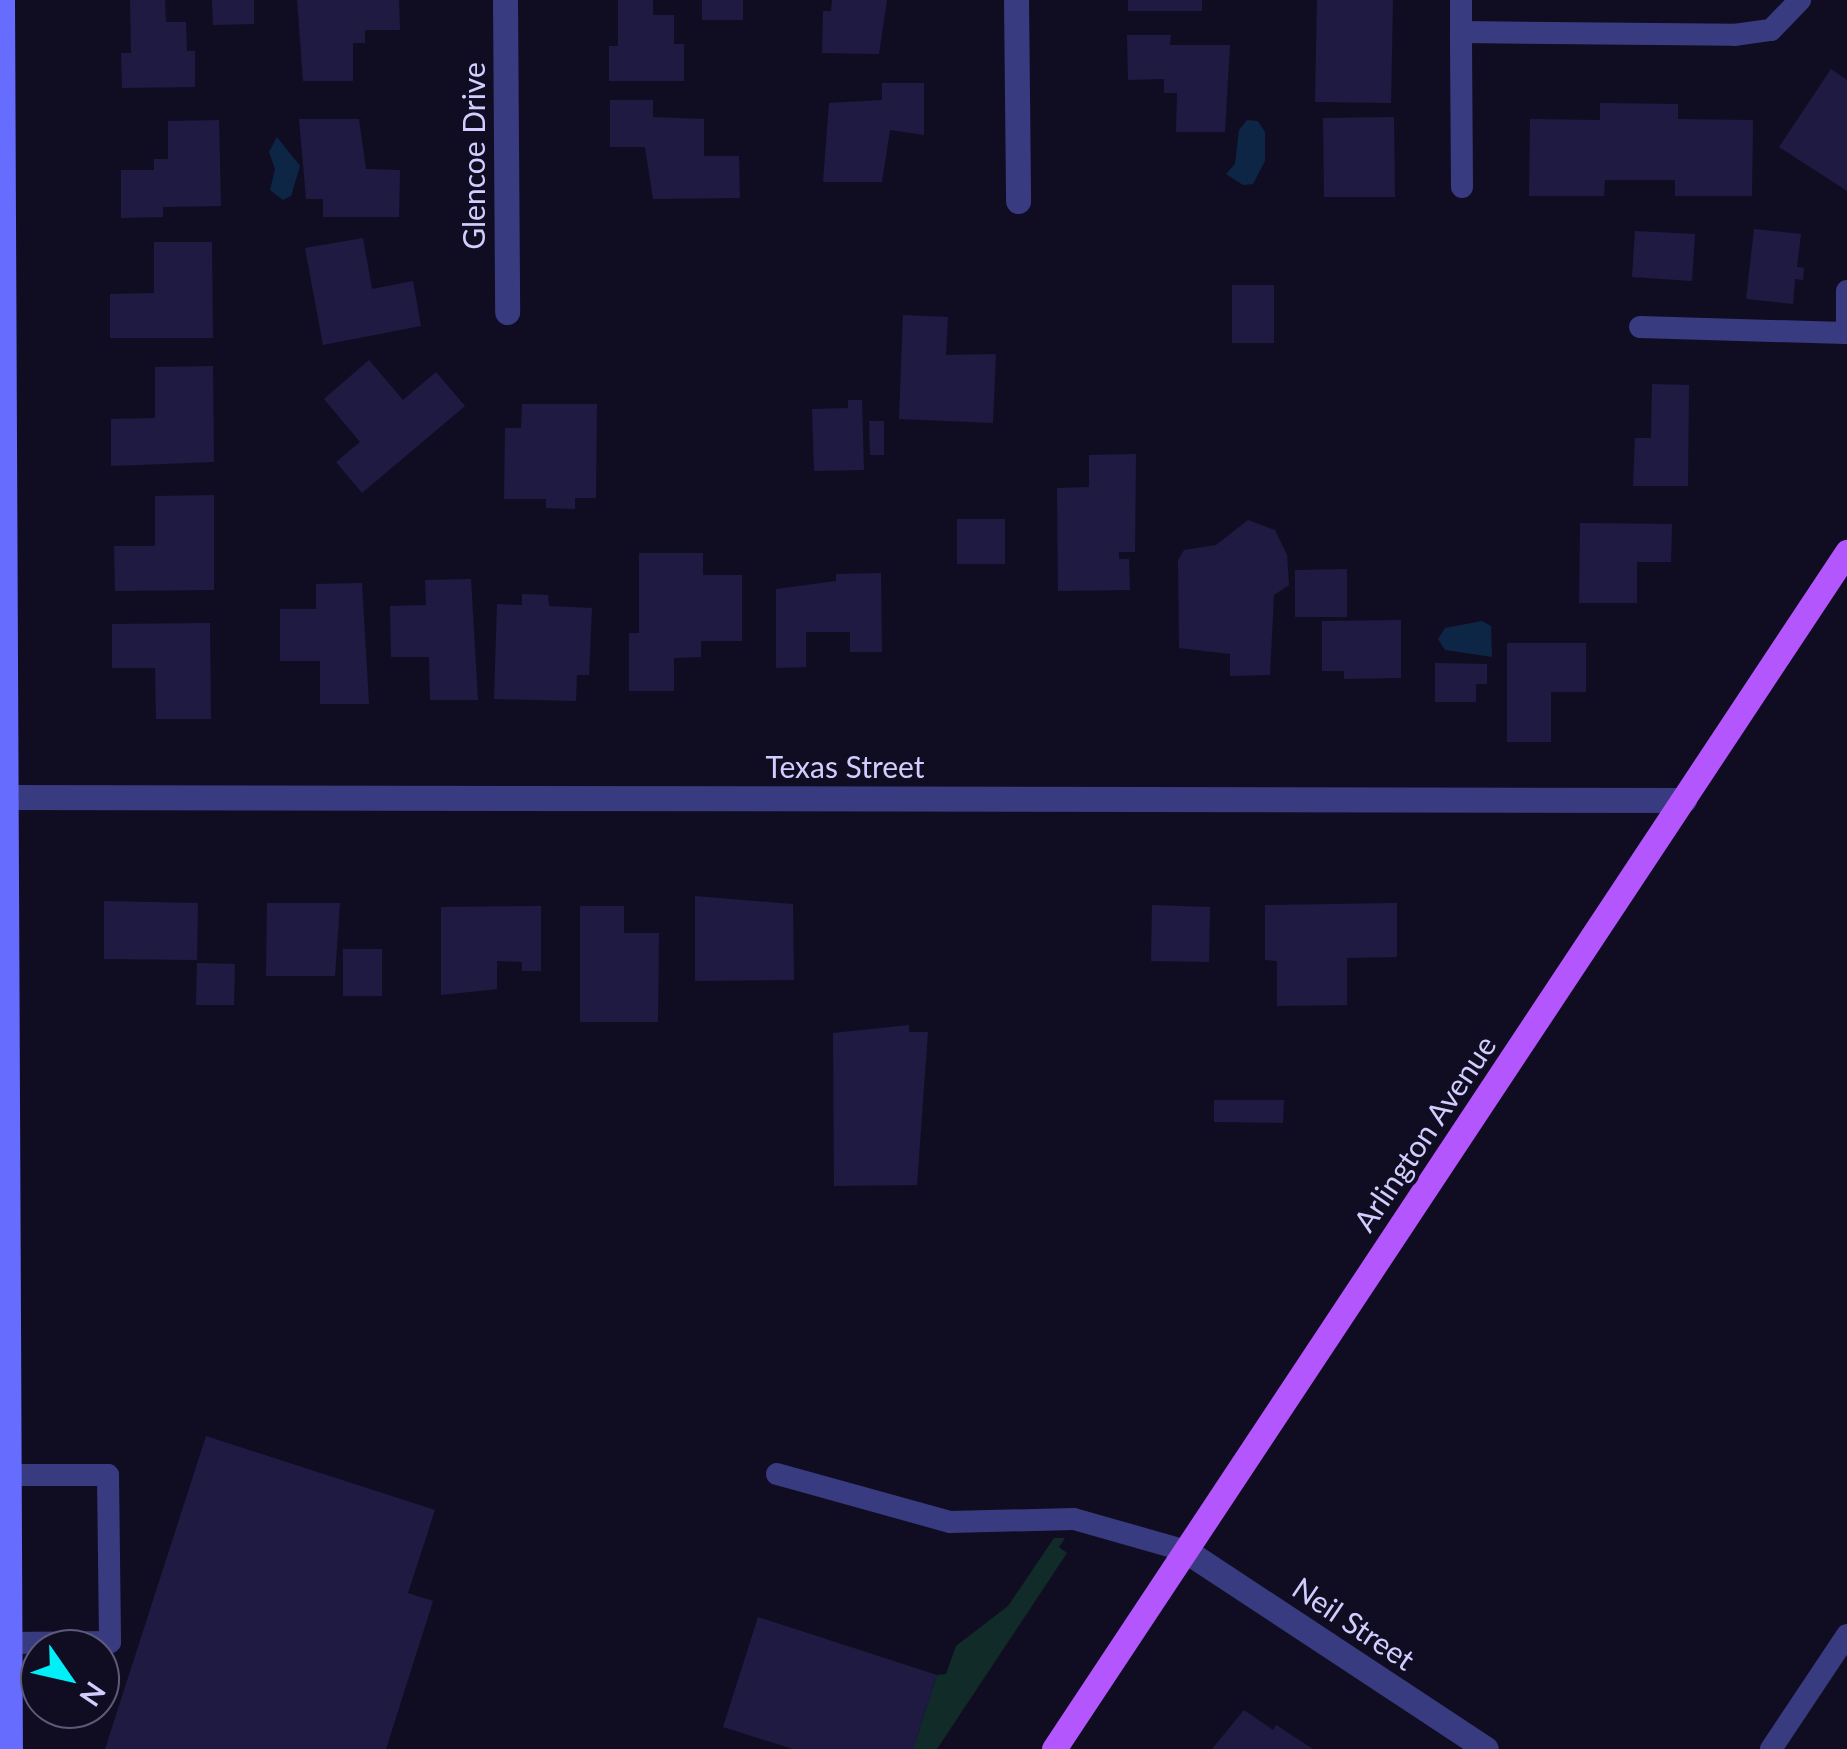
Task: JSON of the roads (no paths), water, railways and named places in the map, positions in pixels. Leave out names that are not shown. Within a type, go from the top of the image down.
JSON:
[{"type":"main road","name":"Arlington Avenue","points":[[1054,1749],[1845,559]]},
{"type":"street","points":[[2,0],[3,1095],[8,1475],[4,1504],[10,1749]]},
{"type":"street","name":"Glencoe Drive","points":[[505,0],[506,312]]},
{"type":"street","points":[[1016,0],[1018,201]]},
{"type":"street","name":"Texas Street","points":[[5,797],[1684,800]]},
{"type":"street","name":"Neil Street","points":[[1186,1550],[1486,1749]]},
{"type":"lane","points":[[1461,0],[1462,187]]},
{"type":"lane","points":[[1462,32],[1734,36],[1771,30],[1800,0]]},
{"type":"lane","points":[[1640,326],[1846,333],[1847,291]]},
{"type":"lane","points":[[777,1474],[950,1522],[1074,1519],[1186,1550]]},
{"type":"lane","points":[[8,1475],[108,1475],[110,1642],[10,1643]]},
{"type":"lane","points":[[1772,1749],[1847,1635]]},
{"type":"water","points":[[1247,120],[1258,121],[1265,132],[1265,161],[1253,184],[1243,185],[1226,174],[1235,164],[1239,130]]},
{"type":"water","points":[[277,137],[300,166],[291,196],[283,200],[270,190],[275,169],[269,152]]},
{"type":"water","points":[[1482,621],[1491,626],[1492,657],[1445,650],[1438,639],[1445,628]]}]
